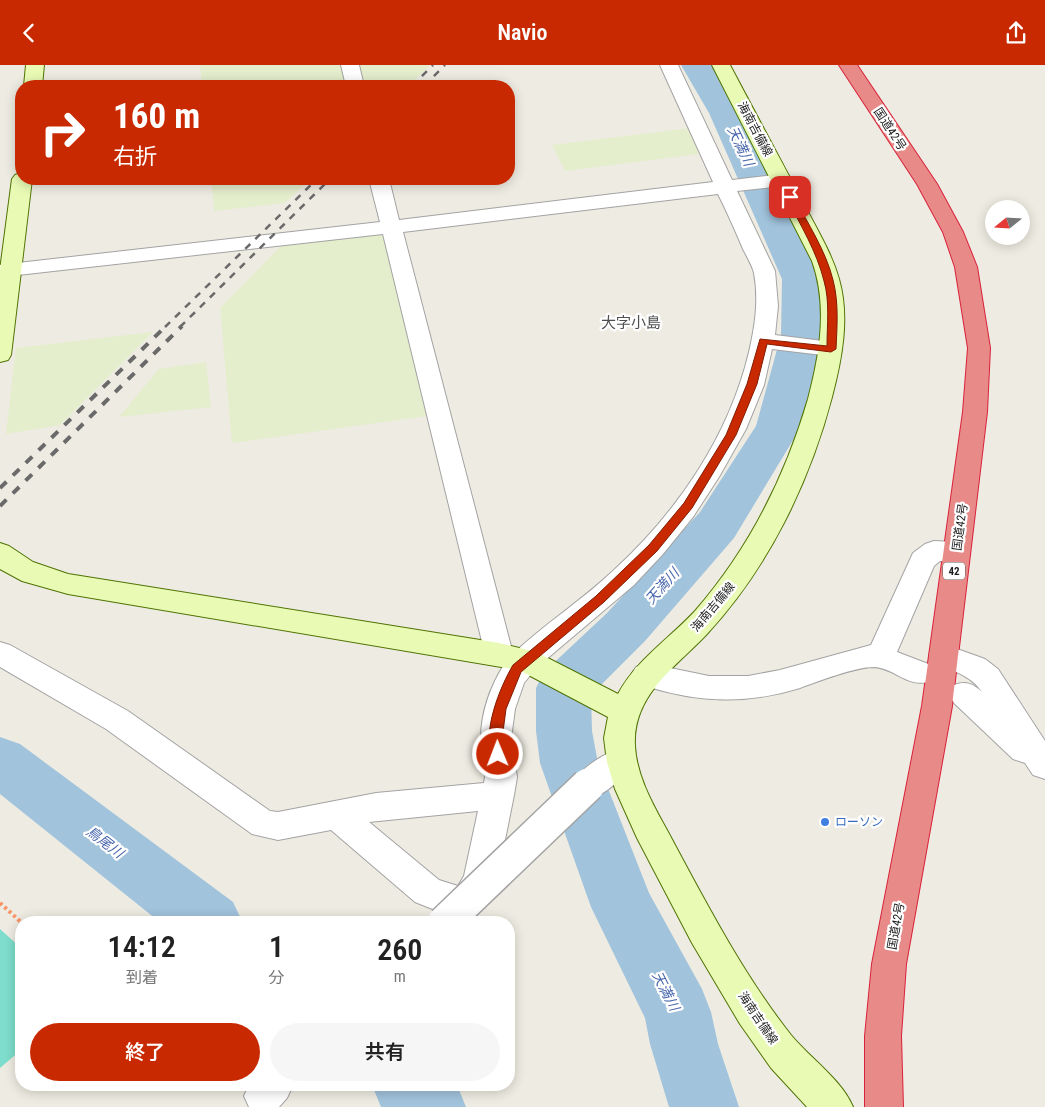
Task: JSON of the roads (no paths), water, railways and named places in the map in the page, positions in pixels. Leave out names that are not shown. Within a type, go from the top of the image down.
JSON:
[{"type":"highway","name":"国道42号","points":[[848,65],[937,201],[953,232],[966,267],[977,327],[979,368],[956,552],[932,664],[931,743],[889,964],[883,1036],[884,1107]]},
{"type":"main road","points":[[34,80],[35,65]]},
{"type":"main road","name":"海南吉備線","points":[[721,65],[816,247],[829,280],[832,306],[831,349],[815,421],[786,496],[734,583],[701,623],[646,675],[625,712],[620,727],[621,761],[631,793],[694,913],[724,965],[760,1023],[783,1054],[834,1107]]},
{"type":"main road","points":[[0,355],[6,270],[21,185]]},
{"type":"main road","points":[[0,553],[16,567],[43,578],[68,584],[512,657],[625,712]]},
{"type":"street","points":[[350,65],[354,80]]},
{"type":"street","points":[[512,657],[600,599],[653,548],[688,505],[731,435],[752,384],[767,324],[768,294],[764,271],[669,65]]},
{"type":"street","points":[[6,270],[391,227],[782,180]]},
{"type":"street","points":[[337,815],[427,891],[447,900],[463,902],[470,898],[480,880],[501,777],[496,739],[500,709],[510,680],[517,669],[512,657],[380,185]]},
{"type":"street","points":[[763,341],[831,349]]},
{"type":"street","points":[[646,675],[706,687],[749,688],[874,656],[881,653],[886,646],[920,566],[928,554],[934,551],[956,552]]},
{"type":"street","points":[[0,653],[117,721],[263,824],[278,826],[376,807],[498,795]]},
{"type":"street","points":[[874,656],[885,659],[975,667],[988,677],[1044,766]]},
{"type":"street","points":[[964,694],[1005,734],[1044,766]]},
{"type":"street","points":[[451,916],[588,785],[621,761]]},
{"type":"waterway","name":"天満川","points":[[697,65],[726,113],[802,279],[802,335],[778,427],[717,525],[626,627],[563,688],[564,731],[569,763],[623,907],[678,1012],[684,1044],[704,1107]]},
{"type":"waterway","name":"鳥尾川","points":[[0,761],[202,916]]},
{"type":"waterway","name":"鳥尾川","points":[[414,1091],[431,1107]]},
{"type":"railway","points":[[418,80],[433,65]]},
{"type":"railway","points":[[430,80],[445,65]]},
{"type":"railway","points":[[165,327],[311,185]]},
{"type":"railway","points":[[180,327],[324,185]]},
{"type":"railway","points":[[0,488],[166,326]]},
{"type":"railway","points":[[0,506],[182,326]]},
{"type":"place","name":"ローソン","points":[[825,822]]},
{"type":"district","name":"大字小島","points":[[631,323]]}]
